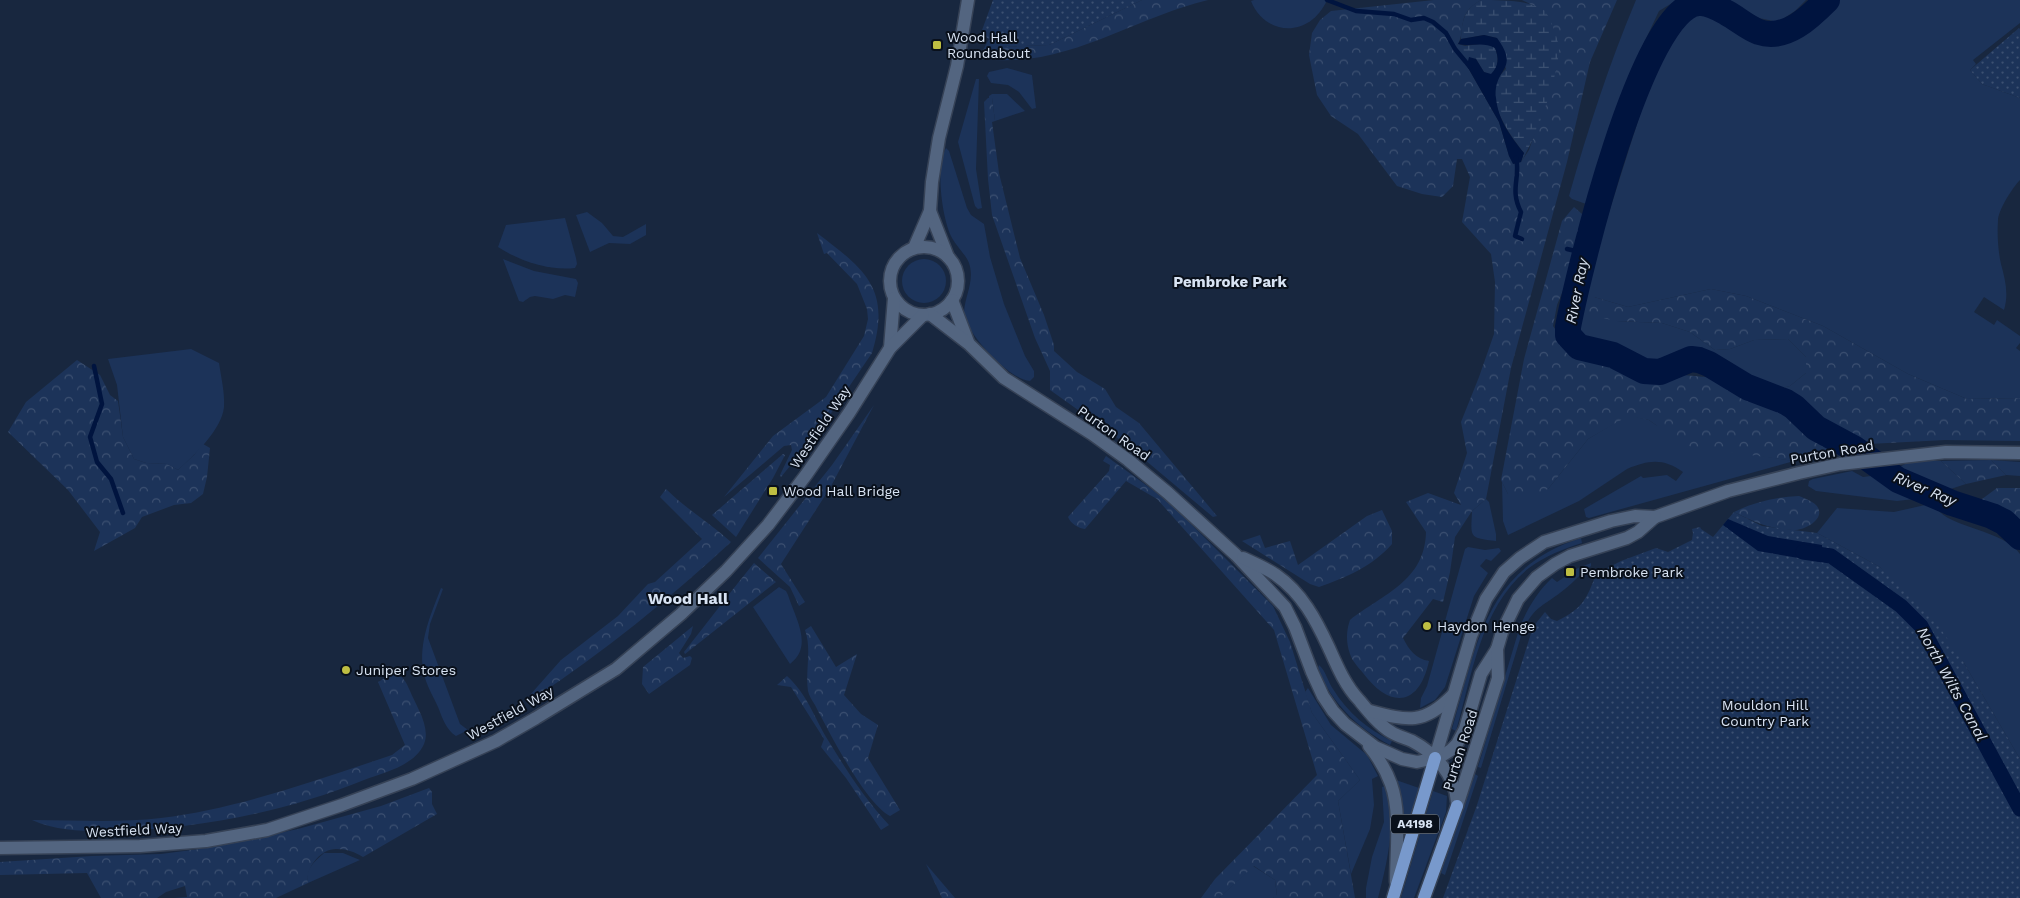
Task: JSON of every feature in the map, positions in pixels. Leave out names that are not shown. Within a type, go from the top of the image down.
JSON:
[{"type":"main road","points":[[914,248],[930,211],[932,182],[939,138],[958,60],[968,0]]},
{"type":"main road","points":[[930,211],[948,257],[955,268],[958,279],[956,293],[944,308],[927,315],[907,310],[894,298],[890,284],[891,270],[900,256],[914,248],[931,248],[948,257]]},
{"type":"main road","name":"Westfield Way","points":[[890,348],[894,298]]},
{"type":"main road","name":"Purton Road","points":[[952,300],[969,344]]},
{"type":"main road","name":"Westfield Way","points":[[0,848],[140,846],[206,840],[267,830],[412,779],[511,732],[616,669],[703,594],[752,543],[802,481],[849,414],[890,348],[927,315]]},
{"type":"main road","name":"Purton Road","points":[[927,315],[969,344],[1004,378],[1092,434],[1128,460],[1168,492],[1236,555],[1285,607],[1295,626],[1323,696],[1345,724],[1375,747],[1402,759],[1417,762],[1435,758],[1451,750],[1461,738],[1481,674],[1498,649]]},
{"type":"main road","name":"Purton Road","points":[[1435,758],[1476,621],[1486,599],[1504,572],[1520,558],[1544,542],[1576,531],[1635,516],[1655,516],[1728,491],[1799,472],[1840,464],[1878,458],[1946,452],[2020,453]]},
{"type":"main road","name":"Purton Road","points":[[1457,806],[1498,678],[1498,649],[1502,632],[1518,599],[1544,571],[1570,556],[1627,538],[1638,532],[1655,516]]},
{"type":"main road","name":"Purton Road","points":[[1236,555],[1276,574],[1303,600],[1343,678],[1357,698],[1391,732],[1421,746],[1435,758],[1446,770],[1455,786],[1457,806]]},
{"type":"main road","name":"Purton Road","points":[[1370,711],[1404,718],[1422,717],[1441,708],[1454,694]]},
{"type":"main road","name":"Purton Road","points":[[1365,740],[1382,764],[1392,785],[1396,818],[1394,894]]},
{"type":"main road","name":"A4198","points":[[1394,894],[1435,758]]},
{"type":"main road","name":"A4198","points":[[1424,898],[1457,806]]},
{"type":"green space","points":[[993,0],[1142,0],[1049,45],[999,47],[981,33]]},
{"type":"green space","points":[[1142,0],[1208,0],[1152,18],[1098,40],[1043,57],[1014,60],[984,59],[981,54],[989,39],[999,47],[1049,45]]},
{"type":"green space","points":[[1327,0],[1320,12],[1310,21],[1300,26],[1289,28],[1277,27],[1267,22],[1258,13],[1251,1]]},
{"type":"green space","points":[[1434,0],[1481,0],[1467,12],[1461,36],[1455,49],[1468,64],[1467,66],[1499,122],[1509,156],[1514,164],[1521,162],[1529,150],[1556,69],[1543,10],[1522,0],[1617,0],[1590,62],[1567,162],[1511,368],[1486,499],[1472,511],[1455,537],[1443,602],[1433,599],[1403,638],[1413,653],[1429,661],[1418,687],[1411,695],[1402,698],[1383,693],[1373,685],[1356,664],[1351,657],[1347,641],[1348,628],[1350,620],[1400,585],[1418,563],[1424,549],[1426,532],[1406,502],[1428,493],[1461,505],[1454,493],[1467,453],[1461,422],[1494,334],[1495,282],[1491,254],[1462,222],[1470,177],[1462,159],[1457,159],[1453,186],[1442,197],[1422,194],[1397,186],[1358,134],[1331,116],[1317,95],[1309,55],[1312,33],[1320,20],[1331,11]]},
{"type":"green space","points":[[1481,0],[1514,1],[1531,4],[1544,10],[1558,40],[1558,61],[1555,76],[1539,123],[1521,162],[1524,153],[1506,128],[1497,108],[1495,98],[1498,78],[1506,69],[1497,38],[1484,35],[1461,39],[1462,27],[1467,12]]},
{"type":"green space","points":[[1636,0],[1677,0],[1659,11],[1635,62],[1586,204],[1569,196],[1600,97]]},
{"type":"green space","points":[[1723,0],[1806,0],[1795,11],[1778,22],[1759,18]]},
{"type":"green space","points":[[1836,0],[2020,0],[2020,23],[1973,60],[1976,64],[1970,70],[1982,84],[2020,98],[2020,180],[2003,205],[1998,221],[1999,253],[2006,287],[2004,310],[1984,297],[1974,312],[1994,325],[1997,320],[2020,336],[2020,343],[2016,348],[2020,351],[2020,398],[1967,399],[1908,374],[1823,326],[1746,296],[1711,289],[1628,307],[1594,297],[1617,321],[1662,323],[1690,332],[1715,350],[1730,349],[1754,340],[1788,339],[1806,357],[1806,373],[1790,386],[1779,389],[1755,382],[1730,362],[1714,353],[1697,351],[1674,361],[1649,360],[1621,346],[1581,337],[1575,330],[1578,310],[1650,83],[1685,16],[1697,14],[1709,17],[1747,37],[1761,41],[1777,41],[1796,35],[1806,29],[1832,6]]},
{"type":"green space","points":[[2019,28],[2020,98],[1982,84],[1970,70]]},
{"type":"green space","points":[[1487,43],[1495,48],[1498,62],[1491,75],[1484,72],[1476,59],[1469,58],[1468,64],[1455,49],[1458,44],[1465,46]]},
{"type":"green space","points":[[1007,68],[1032,75],[1036,108],[1032,109],[1019,92],[1008,85],[991,83],[987,76],[989,72]]},
{"type":"green space","points":[[976,79],[979,79],[976,169],[982,208],[978,209],[975,206],[958,142]]},
{"type":"green space","points":[[992,94],[1007,94],[1025,111],[995,121],[992,98],[989,98]]},
{"type":"green space","points":[[988,98],[992,98],[995,121],[992,122],[999,173],[1020,258],[1044,315],[1054,345],[1054,351],[1077,372],[1105,389],[1116,407],[1139,423],[1217,516],[1213,517],[1126,444],[1050,390],[1050,371],[1035,338],[992,215],[984,102]]},
{"type":"green space","points":[[946,148],[949,151],[967,208],[971,215],[984,224],[990,257],[1004,304],[1025,356],[1034,371],[1034,377],[1030,381],[1012,373],[990,354],[980,343],[966,321],[964,312],[971,270],[968,260],[952,238],[945,219],[940,180]]},
{"type":"green space","points":[[1574,207],[1597,227],[1594,247],[1573,266],[1557,305],[1553,326],[1562,339],[1607,359],[1644,382],[1664,380],[1683,375],[1717,378],[1739,390],[1772,397],[1779,389],[1790,386],[1806,373],[1806,357],[1788,339],[1754,340],[1730,349],[1715,350],[1690,332],[1662,323],[1617,321],[1583,314],[1582,304],[1594,297],[1628,307],[1711,289],[1746,296],[1823,326],[1908,374],[1967,399],[2020,398],[2020,441],[1945,440],[1849,445],[1794,461],[1691,447],[1677,440],[1649,420],[1628,416],[1588,439],[1548,489],[1524,500],[1508,494],[1501,480],[1524,359],[1562,221]]},
{"type":"green space","points":[[587,212],[602,223],[613,236],[623,237],[646,224],[646,235],[630,244],[609,243],[590,252],[576,215]]},
{"type":"green space","points":[[565,218],[576,258],[577,264],[575,268],[555,268],[535,264],[515,257],[498,247],[506,225]]},
{"type":"green space","points":[[817,233],[848,258],[870,282],[876,296],[878,312],[877,331],[872,353],[821,428],[781,477],[780,475],[792,450],[791,445],[784,446],[724,497],[773,436],[826,397],[864,336],[868,319],[867,309],[857,284],[827,253],[824,254]]},
{"type":"green space","points":[[503,259],[534,271],[576,279],[578,283],[575,297],[565,295],[553,299],[535,296],[523,302],[519,301]]},
{"type":"green space","points":[[928,259],[940,265],[945,272],[945,290],[940,297],[933,302],[920,303],[912,300],[905,293],[902,277],[905,269],[912,262]]},
{"type":"green space","points":[[191,349],[219,363],[224,407],[218,424],[199,450],[178,470],[167,464],[146,463],[134,459],[123,437],[117,385],[108,359]]},
{"type":"green space","points":[[77,360],[100,375],[110,395],[118,401],[123,437],[134,459],[146,463],[167,464],[178,470],[203,444],[210,448],[203,494],[191,503],[174,505],[142,517],[135,528],[94,551],[100,532],[68,490],[8,432],[26,402]]},
{"type":"green space","points":[[874,405],[830,488],[781,564],[805,602],[799,606],[790,587],[758,558],[832,465]]},
{"type":"green space","points":[[1628,415],[1649,420],[1656,425],[1743,453],[1794,461],[1589,518],[1586,517],[1584,509],[1641,476],[1643,478],[1667,475],[1676,481],[1683,472],[1669,464],[1649,462],[1627,469],[1579,501],[1508,535],[1503,521],[1502,482],[1508,494],[1548,489],[1588,439]]},
{"type":"green space","points":[[783,454],[785,455],[773,478],[736,537],[712,515]]},
{"type":"green space","points":[[1106,456],[1168,501],[1273,606],[1290,642],[1312,713],[1360,780],[1338,801],[1355,898],[1273,898],[1277,895],[1275,880],[1254,866],[1219,898],[1201,898],[1215,879],[1317,775],[1274,630],[1157,499],[1126,481],[1085,529],[1075,525],[1069,519],[1068,517],[1109,471],[1110,465],[1103,461]]},
{"type":"green space","points":[[1991,460],[2020,462],[2020,476],[2006,475]]},
{"type":"green space","points":[[1991,460],[2006,475],[1966,484],[1941,461]]},
{"type":"green space","points":[[1941,461],[1966,484],[1923,498],[1897,501],[1816,491],[1808,486],[1809,481],[1813,479],[1852,471],[1863,477],[1894,473],[1898,468],[1909,463]]},
{"type":"green space","points":[[1997,488],[2020,488],[2020,545],[1978,502]]},
{"type":"green space","points":[[666,489],[731,542],[636,624],[534,698],[530,695],[561,660],[618,616],[648,584],[655,582],[702,539],[660,497]]},
{"type":"green space","points":[[1799,496],[1816,505],[1819,515],[1813,523],[1798,530],[1769,527],[1734,512],[1749,505],[1765,501]]},
{"type":"green space","points":[[1486,499],[1489,502],[1496,541],[1480,539],[1473,535],[1472,531],[1472,511]]},
{"type":"green space","points":[[1934,503],[1939,511],[1948,518],[2012,545],[2020,554],[2020,759],[1964,663],[1880,567],[1817,533],[1837,508],[1894,512]]},
{"type":"green space","points":[[1382,510],[1392,531],[1392,544],[1367,565],[1339,580],[1319,587],[1310,584],[1242,541],[1260,535],[1265,548],[1290,541],[1298,565],[1367,516]]},
{"type":"green space","name":"Mouldon Hill Country Park","points":[[1734,512],[1762,526],[1817,533],[1880,567],[1929,612],[1964,663],[2020,759],[2020,898],[1443,898],[1477,805],[1533,627],[1545,612],[1551,619],[1557,621],[1578,607],[1590,590],[1596,574],[1621,561],[1656,548],[1668,552],[1692,540],[1692,529],[1700,527],[1713,537]]},
{"type":"green space","points":[[1581,538],[1582,543],[1554,553],[1529,568],[1513,584],[1500,602],[1480,643],[1456,731],[1452,729],[1478,639],[1490,613],[1505,590],[1524,569],[1549,552]]},
{"type":"green space","points":[[1468,547],[1485,550],[1499,548],[1501,551],[1491,561],[1486,559],[1480,566],[1488,573],[1474,596],[1445,687],[1435,700],[1420,708],[1421,698],[1427,686],[1465,549]]},
{"type":"green space","points":[[754,563],[776,582],[685,654],[684,652]]},
{"type":"green space","points":[[1591,563],[1591,566],[1568,586],[1539,608],[1525,626],[1481,768],[1478,767],[1520,626],[1530,607],[1537,595],[1552,578],[1557,582],[1578,568]]},
{"type":"green space","points":[[779,587],[786,591],[788,595],[801,631],[801,649],[797,657],[790,664],[753,607]]},
{"type":"green space","points":[[441,588],[443,589],[430,624],[428,638],[460,724],[468,730],[456,736],[447,727],[443,719],[426,682],[423,667],[423,644]]},
{"type":"green space","points":[[693,626],[691,634],[679,653],[683,658],[690,656],[692,658],[690,665],[649,694],[642,684],[643,667]]},
{"type":"green space","points":[[811,626],[836,667],[857,654],[844,695],[861,714],[878,725],[868,758],[900,810],[890,816],[880,809],[848,766],[809,695],[807,683],[808,645],[805,630]]},
{"type":"green space","points":[[1319,665],[1345,706],[1366,726],[1392,741],[1390,745],[1367,731],[1338,703],[1324,681],[1318,668]]},
{"type":"green space","points":[[392,674],[399,675],[404,679],[422,717],[426,737],[424,744],[413,758],[390,771],[273,810],[178,827],[114,831],[72,830],[52,827],[32,820],[129,820],[161,818],[191,813],[278,792],[392,755],[405,745],[378,682]]},
{"type":"green space","points":[[787,676],[805,697],[826,737],[855,782],[889,825],[881,830],[846,778],[821,747],[824,739],[791,687],[777,685]]},
{"type":"green space","points":[[1308,688],[1331,725],[1367,755],[1378,776],[1372,779],[1374,805],[1370,829],[1351,874],[1338,801],[1360,780],[1312,713],[1305,692]]},
{"type":"green space","points":[[1475,774],[1478,776],[1445,875],[1441,873]]},
{"type":"green space","points":[[1396,780],[1419,788],[1407,830],[1402,828]]},
{"type":"green space","points":[[1387,785],[1391,814],[1388,856],[1378,898],[1366,898],[1372,857],[1384,822],[1382,787]]},
{"type":"green space","points":[[429,788],[432,792],[432,804],[437,814],[363,857],[354,852],[337,849],[325,852],[312,865],[309,871],[308,883],[276,898],[174,898],[187,897],[185,886],[166,892],[157,898],[101,898],[87,873],[0,875],[0,862],[161,854],[207,848],[298,829],[381,806]]},
{"type":"green space","points":[[1433,791],[1447,796],[1446,812],[1414,898],[1401,898]]},
{"type":"green space","points":[[324,853],[343,853],[360,860],[308,883],[309,870]]},
{"type":"green space","points":[[926,864],[955,898],[942,898]]},
{"type":"green space","points":[[1253,866],[1275,880],[1277,896],[1273,898],[1219,898]]},
{"type":"shaded area","points":[[1484,35],[1497,38],[1507,57],[1496,88],[1497,106],[1502,121],[1524,153],[1521,162],[1513,164],[1499,122],[1467,66],[1469,57],[1476,59],[1484,72],[1491,74],[1498,62],[1495,48],[1481,44],[1458,44],[1461,39]]},
{"type":"shaded area","points":[[1728,519],[1768,536],[1822,545],[1822,562],[1758,551],[1723,525]]},
{"type":"waterway","points":[[1327,0],[1356,11],[1394,14],[1411,20],[1424,18],[1433,22],[1446,33],[1455,49],[1470,67]]},
{"type":"waterway","name":"River Ray","points":[[1827,0],[1797,26],[1779,33],[1759,32],[1706,3],[1699,3],[1677,15],[1656,47],[1635,93],[1616,146],[1574,298],[1568,335],[1579,347],[1613,355],[1644,371],[1660,372],[1691,359],[1709,364],[1747,387],[1786,402],[1816,428],[1855,449],[1898,480],[1952,503],[1992,516],[2004,522],[2020,537]]},
{"type":"waterway","points":[[1516,158],[1515,190],[1521,212],[1515,236],[1522,239]]},
{"type":"waterway","points":[[1567,249],[1584,253]]},
{"type":"waterway","points":[[94,366],[102,404],[90,437],[97,462],[111,479],[123,513]]},
{"type":"waterway","name":"North Wilts Canal","points":[[1803,552],[1831,556],[1901,606],[1921,626],[2020,809]]},
{"type":"place","name":"Wood Hall Roundabout","points":[[937,45]]},
{"type":"place","name":"Wood Hall Bridge","points":[[773,491]]},
{"type":"place","name":"Pembroke Park","points":[[1570,572]]},
{"type":"place","name":"Haydon Henge","points":[[1427,626]]},
{"type":"place","name":"Juniper Stores","points":[[346,670]]},
{"type":"district","name":"Pembroke Park","points":[[1230,282]]},
{"type":"district","name":"Wood Hall","points":[[688,598]]}]
